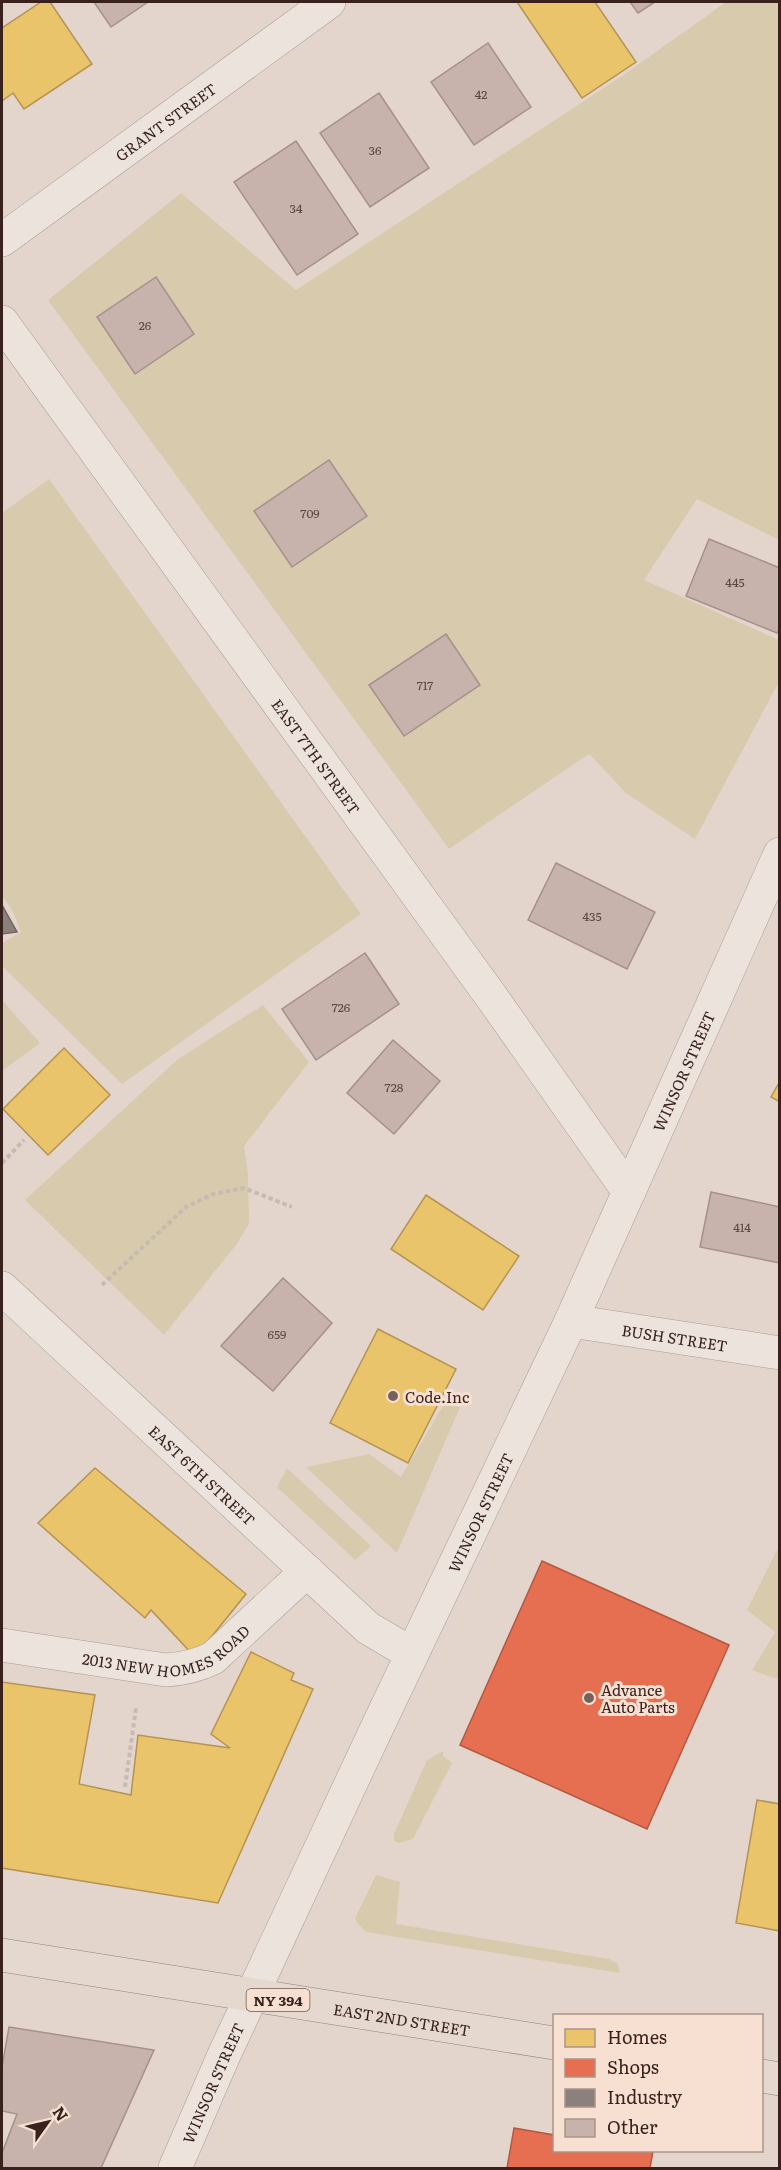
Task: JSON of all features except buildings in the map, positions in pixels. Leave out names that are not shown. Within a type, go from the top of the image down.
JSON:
[{"type":"main road","name":"EAST 2ND STREET","points":[[2,1955],[553,2043]]},
{"type":"main road","points":[[763,2076],[780,2079]]},
{"type":"street","name":"GRANT STREET","points":[[2,240],[329,2]]},
{"type":"street","name":"EAST 7TH STREET","points":[[2,322],[493,999],[629,1192]]},
{"type":"street","name":"WINSOR STREET","points":[[175,2169],[252,1996],[571,1321],[780,854]]},
{"type":"street","name":"EAST 6TH STREET","points":[[2,1288],[368,1628],[412,1654]]},
{"type":"street","name":"BUSH STREET","points":[[571,1321],[780,1353]]},
{"type":"street","name":"2013 NEW HOMES ROAD","points":[[2,1645],[166,1670],[199,1666],[213,1658],[307,1571]]},
{"type":"path","points":[[2,1163],[24,1140]]},
{"type":"path","points":[[102,1285],[186,1207],[213,1194],[244,1188],[292,1207]]},
{"type":"path","points":[[124,1787],[138,1697]]},
{"type":"shaded area","points":[[726,2],[779,2],[779,540],[697,499],[644,580],[779,640],[779,682],[695,839],[626,793],[589,754],[449,849],[48,300],[181,193],[296,290],[622,76]]},
{"type":"shaded area","points":[[49,479],[361,914],[122,1084],[2,966],[2,943],[21,932],[12,910],[2,896],[2,513]]},
{"type":"shaded area","points":[[2,1000],[40,1043],[2,1071]]},
{"type":"shaded area","points":[[263,1005],[309,1062],[244,1146],[248,1173],[249,1224],[236,1245],[164,1335],[25,1200],[178,1059]]},
{"type":"shaded area","points":[[444,1404],[460,1407],[397,1553],[306,1467],[369,1454],[401,1477]]},
{"type":"shaded area","points":[[287,1468],[371,1546],[355,1560],[277,1487]]},
{"type":"shaded area","points":[[779,1546],[780,1680],[752,1670],[775,1632],[747,1610]]},
{"type":"shaded area","points":[[443,1751],[443,1756],[452,1763],[413,1839],[399,1843],[394,1841],[394,1834],[427,1760]]},
{"type":"shaded area","points":[[376,1875],[400,1882],[396,1924],[609,1959],[618,1964],[620,1973],[366,1932],[355,1918]]},
{"type":"place","name":"Code.Inc","points":[[393,1396]]},
{"type":"place","name":"Advance Auto Parts","points":[[589,1698]]}]
